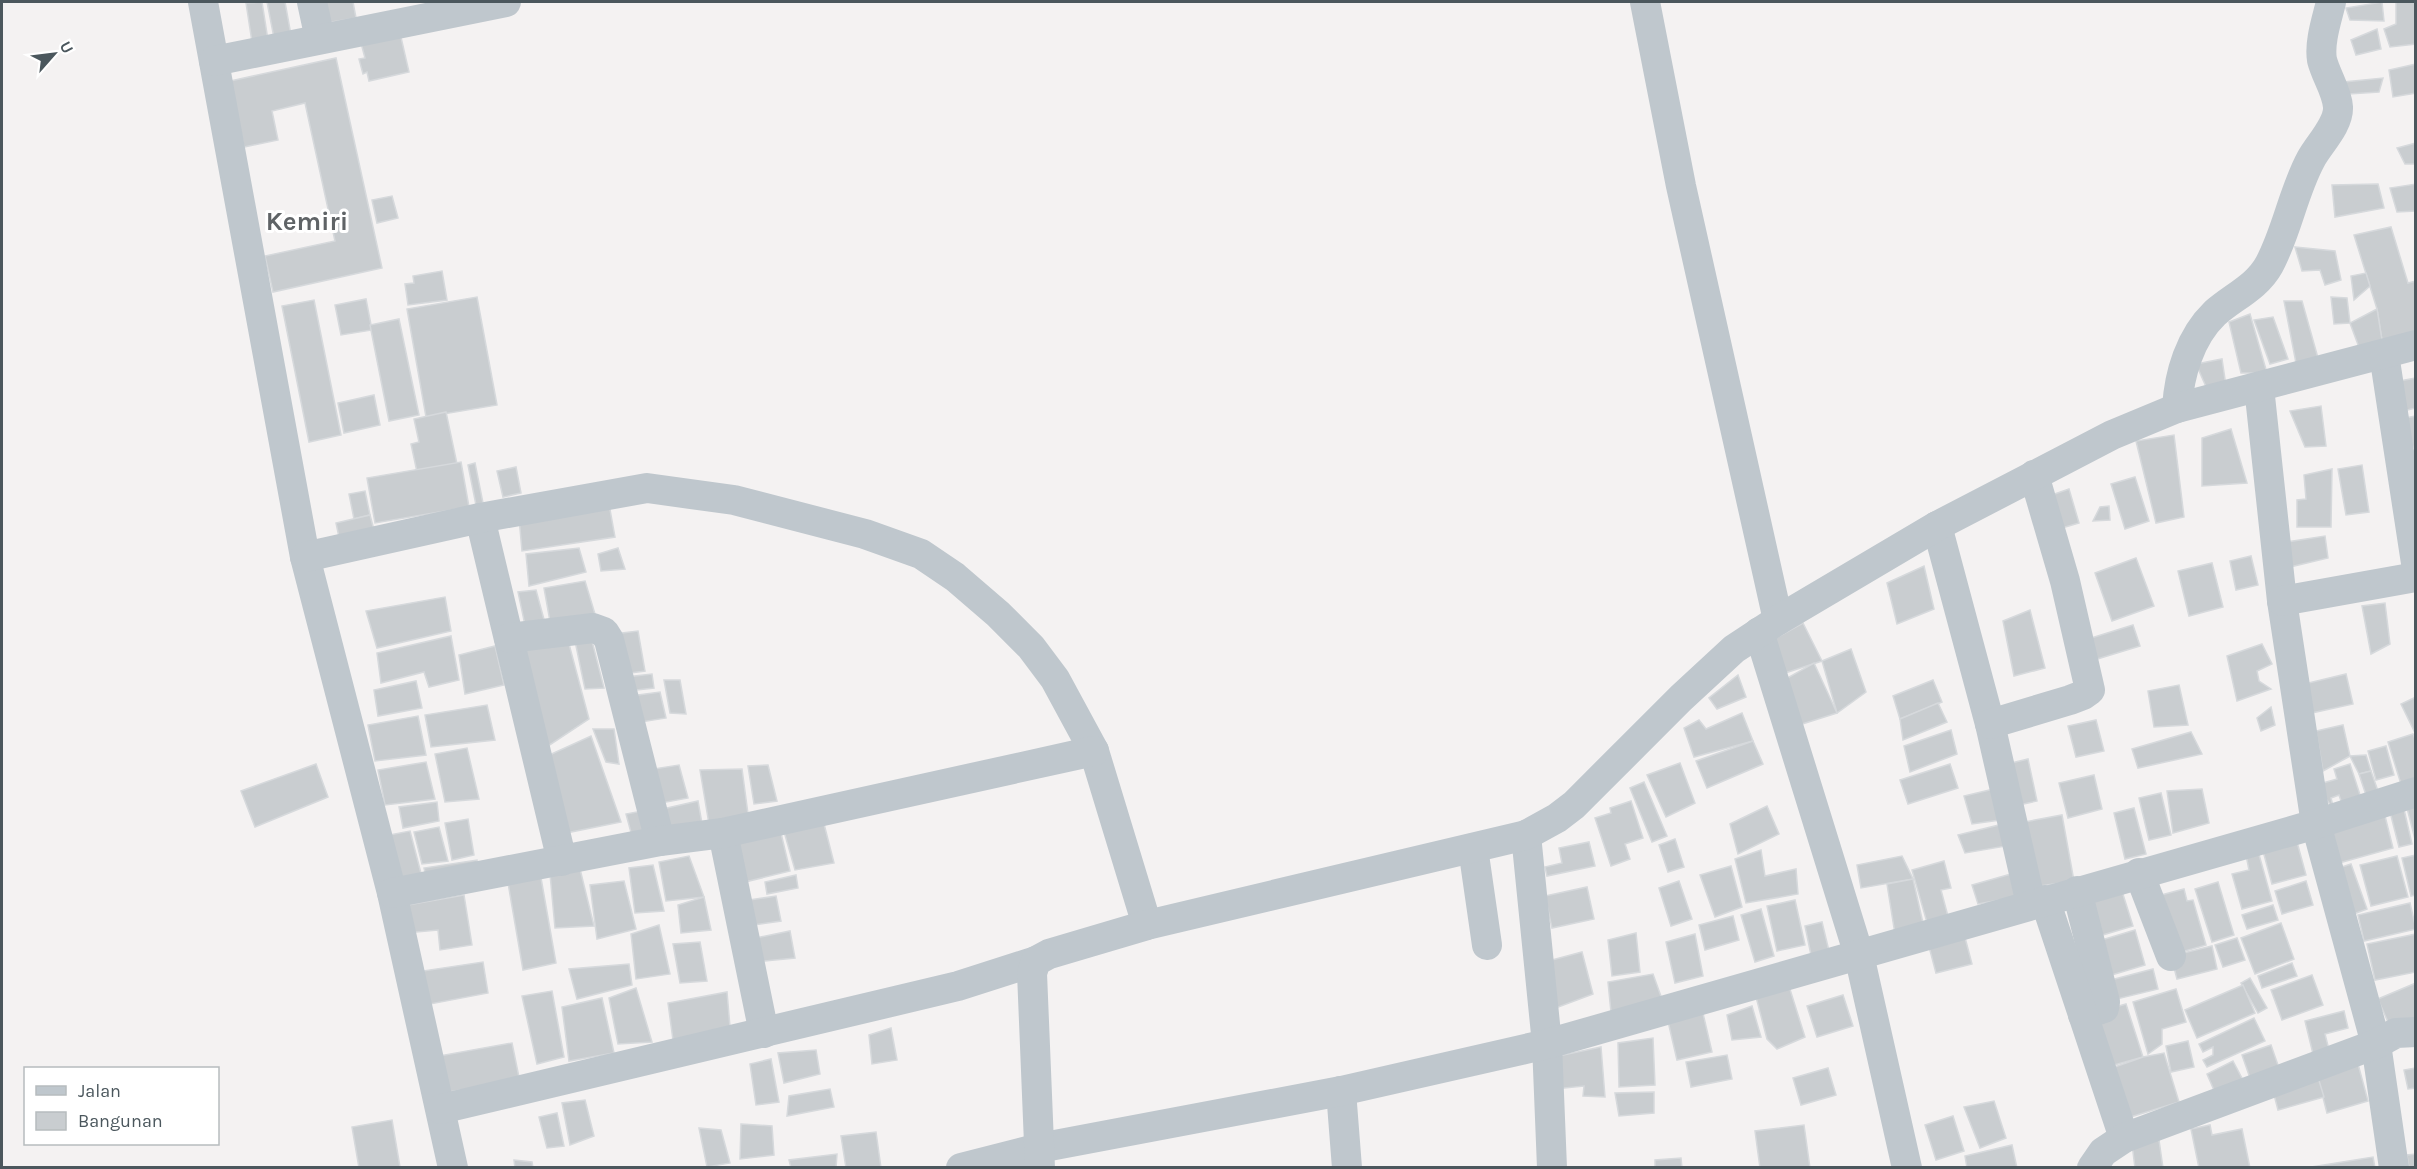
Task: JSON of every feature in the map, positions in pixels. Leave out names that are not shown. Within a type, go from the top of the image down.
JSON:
[{"type":"street","points":[[203,2],[305,557],[392,893],[453,1167]]},
{"type":"street","points":[[312,2],[320,39]]},
{"type":"street","points":[[214,61],[506,2]]},
{"type":"street","points":[[1645,2],[1769,626],[1859,955],[1907,1167]]},
{"type":"street","points":[[2177,408],[2178,385],[2183,366],[2204,327],[2215,313],[2257,281],[2269,265],[2310,160],[2335,120],[2338,108],[2322,58],[2325,25],[2331,2]]},
{"type":"street","points":[[441,1108],[764,1034],[958,986],[1036,961],[1059,950],[1147,925],[1526,835],[1557,818],[1574,805],[1734,649],[1936,526],[2112,435],[2177,408],[2415,345]]},
{"type":"street","points":[[2384,354],[2415,563]]},
{"type":"street","points":[[2259,387],[2282,601],[2316,824],[2376,1044],[2394,1167]]},
{"type":"street","points":[[1990,724],[2070,700],[2090,690],[2065,581],[2034,475]]},
{"type":"street","points":[[305,557],[480,518],[647,488],[734,500],[866,534],[921,554],[955,577],[998,614],[1030,647],[1055,679],[1094,751],[1147,925]]},
{"type":"street","points":[[480,518],[562,861]]},
{"type":"street","points":[[1936,526],[2038,902],[2084,1015],[2124,1138]]},
{"type":"street","points":[[2282,601],[2415,578]]},
{"type":"street","points":[[509,638],[593,628],[604,632],[609,640],[660,841]]},
{"type":"street","points":[[392,893],[660,841],[723,833],[1094,751]]},
{"type":"street","points":[[961,1167],[1039,1158],[1547,1044],[2316,824],[2415,792]]},
{"type":"street","points":[[723,833],[764,1034]]},
{"type":"street","points":[[1526,835],[1547,1044],[1552,1167]]},
{"type":"street","points":[[1473,848],[1487,945]]},
{"type":"street","points":[[2139,873],[2171,956]]},
{"type":"street","points":[[2077,891],[2105,1002],[2104,1008],[2084,1015]]},
{"type":"street","points":[[1036,961],[1032,973],[1039,1158]]},
{"type":"street","points":[[2092,1167],[2103,1152],[2124,1138],[2376,1044],[2396,1033],[2415,1032]]},
{"type":"street","points":[[1341,1091],[1347,1167]]},
{"type":"building","points":[[262,2],[268,40],[252,42],[246,3]]},
{"type":"building","points":[[267,2],[285,2],[291,35],[274,38]]},
{"type":"building","points":[[316,2],[353,2],[356,18],[320,24]]},
{"type":"building","points":[[2382,2],[2384,21],[2350,20],[2346,8]]},
{"type":"building","points":[[2396,2],[2416,2],[2416,44],[2390,47],[2384,29],[2396,24]]},
{"type":"building","points":[[2377,29],[2381,49],[2356,55],[2351,40]]},
{"type":"building","points":[[400,33],[409,72],[369,81],[367,72],[363,74],[359,59],[365,58],[361,43]]},
{"type":"building","points":[[336,58],[382,268],[273,292],[265,256],[335,241],[305,103],[272,111],[278,140],[244,147],[230,81]]},
{"type":"building","points":[[2416,64],[2416,93],[2393,97],[2389,70]]},
{"type":"building","points":[[2383,78],[2379,92],[2349,94],[2344,82]]},
{"type":"building","points":[[2416,143],[2416,164],[2405,164],[2397,148]]},
{"type":"building","points":[[2378,184],[2384,208],[2335,217],[2332,185]]},
{"type":"building","points":[[2416,184],[2416,211],[2397,212],[2390,188]]},
{"type":"building","points":[[392,196],[398,218],[377,223],[372,200]]},
{"type":"building","points":[[2391,227],[2408,283],[2416,281],[2416,337],[2382,340],[2377,309],[2354,235]]},
{"type":"building","points":[[2295,247],[2335,251],[2341,280],[2325,285],[2320,270],[2302,271]]},
{"type":"building","points":[[442,271],[447,300],[408,305],[405,284],[414,283],[413,276]]},
{"type":"building","points":[[2366,273],[2370,286],[2354,300],[2351,276]]},
{"type":"building","points":[[477,297],[497,405],[426,417],[407,309]]},
{"type":"building","points":[[2331,297],[2347,298],[2350,323],[2334,324]]},
{"type":"building","points":[[366,299],[372,330],[341,335],[335,305]]},
{"type":"building","points":[[314,300],[341,435],[309,442],[282,306]]},
{"type":"building","points":[[2284,301],[2302,301],[2318,358],[2296,363]]},
{"type":"building","points":[[2377,309],[2382,340],[2360,350],[2350,323]]},
{"type":"building","points":[[2250,314],[2267,373],[2241,373],[2229,322]]},
{"type":"building","points":[[2273,317],[2288,359],[2270,364],[2254,320]]},
{"type":"building","points":[[399,319],[419,415],[389,421],[370,325]]},
{"type":"building","points":[[2222,359],[2226,386],[2207,389],[2196,364]]},
{"type":"building","points":[[2416,378],[2416,408],[2403,411],[2399,381]]},
{"type":"building","points":[[374,395],[380,425],[344,433],[338,403]]},
{"type":"building","points":[[2321,406],[2326,446],[2305,447],[2290,411]]},
{"type":"building","points":[[446,412],[457,464],[417,472],[411,444],[419,442],[414,419]]},
{"type":"building","points":[[2416,416],[2416,446],[2413,447],[2405,418]]},
{"type":"building","points":[[2231,429],[2247,483],[2202,486],[2202,438]]},
{"type":"building","points":[[2174,435],[2184,517],[2156,523],[2136,441]]},
{"type":"building","points":[[461,462],[469,507],[375,523],[367,478]]},
{"type":"building","points":[[475,463],[483,503],[476,505],[468,465]]},
{"type":"building","points":[[2362,465],[2369,512],[2346,515],[2338,469]]},
{"type":"building","points":[[516,467],[521,493],[503,497],[497,471]]},
{"type":"building","points":[[2332,469],[2331,527],[2297,527],[2297,500],[2306,499],[2304,475]]},
{"type":"building","points":[[2135,477],[2149,521],[2125,529],[2111,484]]},
{"type":"building","points":[[2069,489],[2079,523],[2055,530],[2046,497]]},
{"type":"building","points":[[365,491],[370,515],[354,519],[349,494]]},
{"type":"building","points":[[609,504],[615,537],[522,551],[519,518]]},
{"type":"building","points":[[2109,506],[2110,520],[2093,521],[2100,507]]},
{"type":"building","points":[[370,515],[374,530],[339,537],[336,523]]},
{"type":"building","points":[[2325,536],[2328,558],[2290,567],[2287,542]]},
{"type":"building","points":[[579,548],[586,572],[529,586],[526,554]]},
{"type":"building","points":[[618,548],[625,569],[601,571],[598,554]]},
{"type":"building","points":[[2251,556],[2258,585],[2236,590],[2230,561]]},
{"type":"building","points":[[2136,558],[2154,606],[2112,621],[2095,573]]},
{"type":"building","points":[[2212,563],[2223,607],[2189,616],[2178,571]]},
{"type":"building","points":[[1924,566],[1934,609],[1897,624],[1887,583]]},
{"type":"building","points":[[585,581],[598,624],[551,627],[544,588]]},
{"type":"building","points":[[536,590],[546,627],[526,630],[518,592]]},
{"type":"building","points":[[445,597],[451,631],[377,648],[366,611]]},
{"type":"building","points":[[2385,603],[2390,644],[2371,654],[2362,606]]},
{"type":"building","points":[[2030,610],[2045,668],[2014,676],[2003,621]]},
{"type":"building","points":[[1803,623],[1822,661],[1782,674],[1769,642]]},
{"type":"building","points":[[2133,625],[2140,646],[2094,660],[2088,639]]},
{"type":"building","points":[[638,631],[645,671],[623,674],[614,634]]},
{"type":"building","points":[[451,636],[459,680],[429,687],[424,672],[381,683],[377,653]]},
{"type":"building","points":[[575,641],[592,641],[604,688],[585,689]]},
{"type":"building","points":[[569,644],[589,719],[542,750],[517,649]]},
{"type":"building","points":[[2262,644],[2272,664],[2257,671],[2259,681],[2271,689],[2237,701],[2227,656]]},
{"type":"building","points":[[495,646],[504,685],[465,694],[459,655]]},
{"type":"building","points":[[1851,649],[1866,692],[1837,713],[1822,661]]},
{"type":"building","points":[[1814,663],[1837,713],[1799,725],[1782,681]]},
{"type":"building","points":[[652,674],[654,688],[628,691],[626,677]]},
{"type":"building","points":[[2346,674],[2353,704],[2307,714],[2300,685]]},
{"type":"building","points":[[1738,675],[1746,697],[1717,709],[1709,698]]},
{"type":"building","points":[[664,680],[680,680],[686,714],[670,713]]},
{"type":"building","points":[[1933,680],[1942,702],[1900,719],[1893,696]]},
{"type":"building","points":[[416,681],[422,708],[378,716],[374,690]]},
{"type":"building","points":[[2179,685],[2188,725],[2154,727],[2148,691]]},
{"type":"building","points":[[660,692],[666,718],[635,723],[631,696]]},
{"type":"building","points":[[2416,697],[2416,735],[2401,704]]},
{"type":"building","points":[[1938,703],[1947,722],[1903,740],[1900,719]]},
{"type":"building","points":[[487,705],[495,740],[431,747],[425,715]]},
{"type":"building","points":[[2271,707],[2275,725],[2261,731],[2257,718]]},
{"type":"building","points":[[1742,713],[1753,741],[1694,757],[1684,728],[1699,720],[1706,729]]},
{"type":"building","points":[[418,716],[426,755],[375,761],[368,725]]},
{"type":"building","points":[[2096,720],[2104,751],[2076,757],[2068,726]]},
{"type":"building","points":[[2343,725],[2350,756],[2323,771],[2316,731]]},
{"type":"building","points":[[593,729],[614,729],[619,764],[606,762]]},
{"type":"building","points":[[1951,730],[1957,754],[1910,772],[1904,746]]},
{"type":"building","points":[[2191,732],[2202,754],[2138,768],[2132,749]]},
{"type":"building","points":[[2413,734],[2416,741],[2416,780],[2401,784],[2388,742]]},
{"type":"building","points":[[591,736],[621,822],[561,834],[545,757]]},
{"type":"building","points":[[1753,741],[1763,764],[1707,788],[1696,761]]},
{"type":"building","points":[[2386,746],[2394,775],[2376,780],[2368,751]]},
{"type":"building","points":[[467,748],[479,799],[445,802],[435,754]]},
{"type":"building","points":[[2366,755],[2371,771],[2359,774],[2350,756]]},
{"type":"building","points":[[2028,759],[2037,801],[2014,806],[2011,763]]},
{"type":"building","points":[[426,762],[435,799],[385,805],[378,770]]},
{"type":"building","points":[[1680,763],[1695,803],[1666,817],[1647,775]]},
{"type":"building","points":[[316,764],[328,797],[255,827],[241,791]]},
{"type":"building","points":[[1950,764],[1958,788],[1908,804],[1900,780]]},
{"type":"building","points":[[2350,764],[2362,801],[2343,807],[2339,795],[2331,798],[2334,810],[2316,785],[2337,779],[2334,769]]},
{"type":"building","points":[[679,765],[688,798],[656,804],[647,770]]},
{"type":"building","points":[[768,765],[777,801],[754,804],[748,766]]},
{"type":"building","points":[[742,769],[748,814],[709,824],[700,770]]},
{"type":"building","points":[[2371,771],[2379,794],[2367,798],[2359,774]]},
{"type":"building","points":[[2094,775],[2102,809],[2068,818],[2059,783]]},
{"type":"building","points":[[1644,782],[1667,836],[1652,842],[1630,788]]},
{"type":"building","points":[[1998,788],[2000,820],[1972,824],[1964,796]]},
{"type":"building","points":[[2202,789],[2209,823],[2173,833],[2167,791]]},
{"type":"building","points":[[2161,793],[2171,835],[2149,840],[2139,798]]},
{"type":"building","points":[[698,801],[703,829],[664,834],[658,810]]},
{"type":"building","points":[[1631,801],[1643,838],[1625,844],[1630,859],[1611,866],[1595,818],[1611,813],[1610,808]]},
{"type":"building","points":[[437,802],[439,821],[403,828],[399,807]]},
{"type":"building","points":[[2403,805],[2412,844],[2399,847],[2389,808]]},
{"type":"building","points":[[1767,806],[1779,834],[1738,854],[1730,824]]},
{"type":"building","points":[[2416,806],[2416,843],[2407,808]]},
{"type":"building","points":[[2134,808],[2146,854],[2125,859],[2114,813]]},
{"type":"building","points":[[647,810],[653,836],[633,840],[626,814]]},
{"type":"building","points":[[2062,815],[2074,881],[2040,886],[2019,823]]},
{"type":"building","points":[[2385,816],[2393,848],[2339,863],[2330,831]]},
{"type":"building","points":[[468,819],[474,855],[452,860],[445,823]]},
{"type":"building","points":[[823,820],[834,863],[795,870],[783,828]]},
{"type":"building","points":[[1999,825],[2006,846],[1965,853],[1958,835]]},
{"type":"building","points":[[439,827],[448,861],[422,864],[414,832]]},
{"type":"building","points":[[780,829],[790,871],[745,882],[734,839]]},
{"type":"building","points":[[410,831],[423,881],[395,885],[384,836]]},
{"type":"building","points":[[1675,839],[1684,867],[1668,872],[1659,845]]},
{"type":"building","points":[[1589,842],[1595,866],[1547,876],[1545,867],[1562,863],[1559,848]]},
{"type":"building","points":[[2297,842],[2306,875],[2272,884],[2263,851]]},
{"type":"building","points":[[1761,850],[1765,876],[1796,869],[1798,894],[1746,903],[1735,859]]},
{"type":"building","points":[[2258,851],[2272,901],[2242,909],[2232,874],[2249,870],[2246,855]]},
{"type":"building","points":[[2416,855],[2416,895],[2411,896],[2402,858]]},
{"type":"building","points":[[689,856],[704,897],[666,901],[659,862]]},
{"type":"building","points":[[1902,856],[1913,879],[1861,888],[1857,865]]},
{"type":"building","points":[[2397,856],[2408,897],[2371,906],[2360,865]]},
{"type":"building","points":[[477,860],[478,873],[427,881],[424,868]]},
{"type":"building","points":[[1944,861],[1951,888],[1941,890],[1949,920],[1928,926],[1912,870]]},
{"type":"building","points":[[2351,864],[2367,909],[2343,918],[2327,872]]},
{"type":"building","points":[[653,865],[664,911],[635,913],[629,868]]},
{"type":"building","points":[[1731,866],[1742,907],[1715,917],[1700,875]]},
{"type":"building","points":[[580,869],[594,926],[555,928],[550,874]]},
{"type":"building","points":[[2018,872],[2021,896],[1978,904],[1972,885]]},
{"type":"building","points":[[796,875],[798,888],[767,894],[765,882]]},
{"type":"building","points":[[541,878],[556,963],[523,970],[508,883]]},
{"type":"building","points":[[1913,879],[1923,923],[1895,934],[1887,884]]},
{"type":"building","points":[[624,881],[636,929],[597,939],[590,885]]},
{"type":"building","points":[[1679,881],[1692,919],[1671,926],[1659,888]]},
{"type":"building","points":[[2306,881],[2313,905],[2282,914],[2275,891]]},
{"type":"building","points":[[2218,882],[2234,935],[2212,942],[2195,889]]},
{"type":"building","points":[[1587,887],[1594,919],[1552,928],[1545,896]]},
{"type":"building","points":[[2121,888],[2133,926],[2096,937],[2084,899]]},
{"type":"building","points":[[2184,889],[2187,901],[2193,900],[2206,945],[2178,953],[2161,895]]},
{"type":"building","points":[[464,895],[472,945],[440,950],[438,930],[406,933],[402,906]]},
{"type":"building","points":[[776,896],[781,921],[747,926],[743,901]]},
{"type":"building","points":[[704,897],[711,930],[681,933],[678,905]]},
{"type":"building","points":[[1795,900],[1805,945],[1777,951],[1767,906]]},
{"type":"building","points":[[2410,903],[2416,929],[2364,941],[2358,915]]},
{"type":"building","points":[[2273,905],[2278,920],[2247,929],[2242,915]]},
{"type":"building","points":[[1761,909],[1774,956],[1755,962],[1741,915]]},
{"type":"building","points":[[1733,916],[1739,940],[1705,950],[1699,925]]},
{"type":"building","points":[[1822,922],[1829,951],[1811,955],[1805,926]]},
{"type":"building","points":[[2281,923],[2294,959],[2255,974],[2241,938]]},
{"type":"building","points":[[659,925],[670,974],[636,979],[631,934]]},
{"type":"building","points":[[1963,930],[1972,964],[1936,973],[1927,939]]},
{"type":"building","points":[[2135,930],[2145,965],[2105,977],[2095,942]]},
{"type":"building","points":[[790,931],[795,958],[755,962],[751,939]]},
{"type":"building","points":[[1636,933],[1640,972],[1612,976],[1608,940]]},
{"type":"building","points":[[1695,934],[1703,976],[1675,983],[1666,942]]},
{"type":"building","points":[[2416,934],[2416,972],[2375,980],[2367,944]]},
{"type":"building","points":[[2237,938],[2245,960],[2223,967],[2215,945]]},
{"type":"building","points":[[700,942],[707,981],[680,983],[673,944]]},
{"type":"building","points":[[2212,946],[2217,969],[2177,979],[2171,956]]},
{"type":"building","points":[[1582,952],[1593,994],[1553,1009],[1548,961]]},
{"type":"building","points":[[483,962],[488,993],[425,1005],[416,972]]},
{"type":"building","points":[[2292,963],[2297,976],[2262,988],[2258,976]]},
{"type":"building","points":[[629,964],[632,985],[577,999],[569,969]]},
{"type":"building","points":[[2153,969],[2158,989],[2117,999],[2107,981]]},
{"type":"building","points":[[1653,974],[1663,1002],[1611,1012],[1608,982]]},
{"type":"building","points":[[2312,975],[2323,1005],[2282,1020],[2271,990]]},
{"type":"building","points":[[2250,978],[2267,1008],[2258,1013],[2241,983]]},
{"type":"building","points":[[1788,983],[1805,1037],[1777,1049],[1767,1039],[1755,993]]},
{"type":"building","points":[[2416,983],[2416,1019],[2391,1029],[2378,999]]},
{"type":"building","points":[[2243,985],[2255,1013],[2197,1038],[2185,1010]]},
{"type":"building","points":[[636,988],[652,1042],[618,1044],[609,998]]},
{"type":"building","points":[[2176,989],[2186,1022],[2162,1029],[2162,1044],[2148,1054],[2133,1002]]},
{"type":"building","points":[[552,991],[564,1057],[537,1064],[522,996]]},
{"type":"building","points":[[727,992],[730,1027],[673,1040],[668,1003]]},
{"type":"building","points":[[1843,995],[1853,1026],[1817,1037],[1807,1006]]},
{"type":"building","points":[[602,998],[614,1053],[569,1061],[562,1007]]},
{"type":"building","points":[[2126,1004],[2143,1057],[2107,1067],[2091,1014]]},
{"type":"building","points":[[1752,1006],[1761,1037],[1732,1040],[1727,1015]]},
{"type":"building","points":[[1702,1009],[1712,1052],[1677,1060],[1667,1017]]},
{"type":"building","points":[[2344,1011],[2348,1028],[2325,1034],[2330,1054],[2314,1058],[2305,1021]]},
{"type":"building","points":[[2254,1018],[2265,1041],[2207,1067],[2203,1060],[2213,1055],[2213,1047],[2203,1052],[2199,1044]]},
{"type":"building","points":[[891,1028],[897,1060],[872,1064],[869,1035]]},
{"type":"building","points":[[1653,1038],[1655,1085],[1619,1087],[1618,1043]]},
{"type":"building","points":[[2188,1041],[2194,1067],[2171,1072],[2166,1046]]},
{"type":"building","points":[[512,1043],[520,1082],[447,1092],[439,1056]]},
{"type":"building","points":[[2271,1045],[2279,1068],[2250,1078],[2242,1055]]},
{"type":"building","points":[[1601,1047],[1605,1097],[1583,1096],[1584,1086],[1555,1089],[1549,1058]]},
{"type":"building","points":[[816,1050],[820,1074],[784,1083],[778,1053]]},
{"type":"building","points":[[2164,1053],[2179,1102],[2124,1119],[2109,1069],[2143,1057]]},
{"type":"building","points":[[1727,1055],[1732,1079],[1691,1087],[1686,1062]]},
{"type":"building","points":[[771,1059],[779,1102],[756,1105],[750,1064]]},
{"type":"building","points":[[2233,1061],[2245,1084],[2217,1097],[2207,1074]]},
{"type":"building","points":[[2358,1064],[2368,1101],[2327,1113],[2317,1074]]},
{"type":"building","points":[[1828,1068],[1836,1095],[1801,1105],[1793,1078]]},
{"type":"building","points":[[2416,1068],[2416,1088],[2408,1089],[2404,1070]]},
{"type":"building","points":[[2317,1074],[2324,1097],[2278,1110],[2272,1087]]},
{"type":"building","points":[[830,1089],[834,1107],[787,1116],[789,1096]]},
{"type":"building","points":[[1654,1092],[1654,1113],[1619,1116],[1615,1093]]},
{"type":"building","points":[[585,1100],[594,1136],[570,1145],[562,1103]]},
{"type":"building","points":[[1994,1101],[2006,1138],[1980,1148],[1964,1107]]},
{"type":"building","points":[[557,1113],[564,1146],[547,1148],[539,1117]]},
{"type":"building","points":[[1953,1116],[1964,1151],[1936,1160],[1925,1125]]},
{"type":"building","points":[[392,1120],[400,1167],[359,1168],[352,1127]]},
{"type":"building","points":[[741,1124],[772,1126],[774,1155],[740,1159]]},
{"type":"building","points":[[1804,1125],[1810,1168],[1760,1168],[1755,1131]]},
{"type":"building","points":[[2210,1125],[2212,1135],[2242,1129],[2250,1168],[2199,1168],[2191,1129]]},
{"type":"building","points":[[699,1128],[721,1130],[730,1163],[707,1167]]},
{"type":"building","points":[[876,1132],[881,1168],[846,1168],[841,1136]]},
{"type":"building","points":[[2159,1140],[2163,1168],[2135,1168],[2132,1144]]},
{"type":"building","points":[[2012,1145],[2017,1168],[1967,1168],[1965,1156]]},
{"type":"building","points":[[837,1154],[836,1168],[791,1168],[789,1160]]},
{"type":"building","points":[[2416,1154],[2416,1168],[2409,1168],[2407,1155]]},
{"type":"building","points":[[2373,1157],[2375,1168],[2305,1168]]},
{"type":"building","points":[[1681,1158],[1682,1168],[1655,1168],[1655,1160]]},
{"type":"building","points":[[514,1160],[532,1162],[533,1168],[515,1168]]},
{"type":"district","name":"Kemiri","points":[[307,221]]}]
